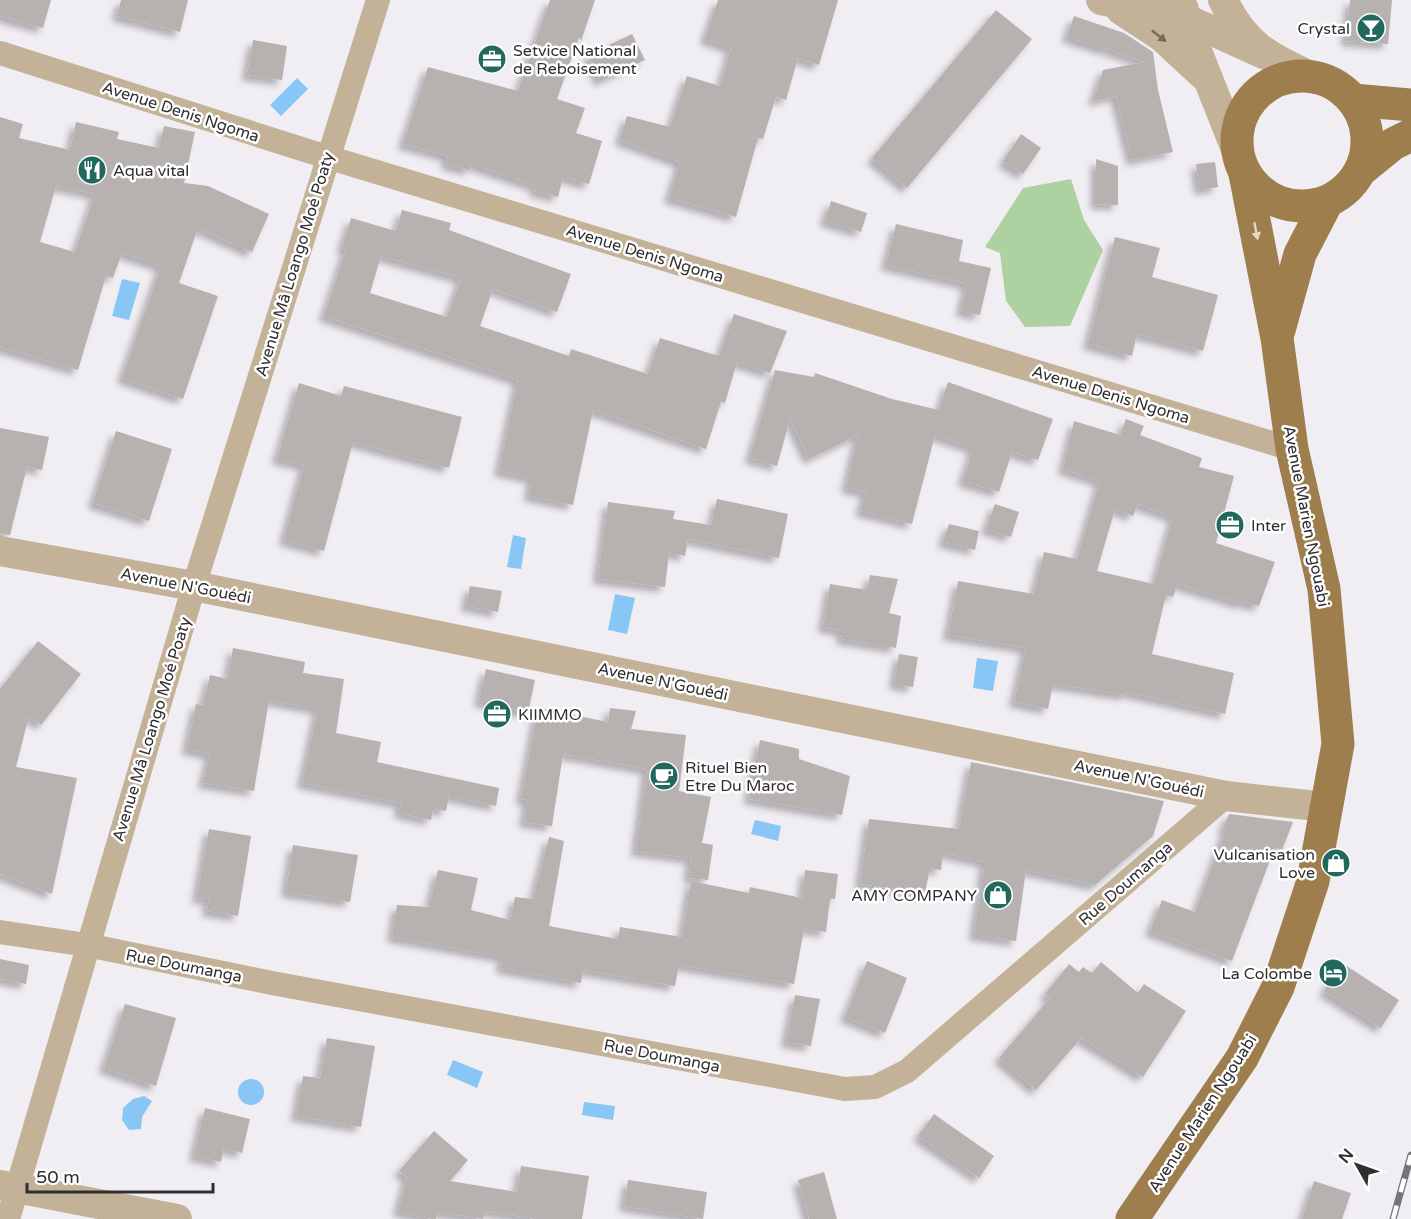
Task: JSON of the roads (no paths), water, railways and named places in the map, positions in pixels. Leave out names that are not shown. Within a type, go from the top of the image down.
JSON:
[{"type":"main road","points":[[1361,170],[1368,146],[1365,122],[1353,100],[1334,84],[1310,76],[1284,78],[1262,90],[1246,107],[1237,129],[1241,163],[1259,192],[1280,204],[1303,207],[1327,202],[1347,189],[1361,170],[1393,144],[1411,135]]},
{"type":"main road","points":[[1353,100],[1411,105]]},
{"type":"main road","name":"Avenue Marien Ngouabi","points":[[1132,1219],[1242,1058],[1278,987],[1313,881],[1338,744],[1324,589],[1292,449],[1277,338],[1241,163]]},
{"type":"main road","name":"Avenue Marien Ngouabi","points":[[1277,338],[1300,254],[1327,202]]},
{"type":"street","name":"Avenue Mâ Loango Moé Poaty","points":[[8,1219],[9,1187],[87,945],[194,586],[378,0]]},
{"type":"street","name":"Avenue Marien Ngouabi","points":[[1223,0],[1234,22],[1266,55]]},
{"type":"street","name":"Avenue Marien Ngouabi","points":[[1111,1],[1184,9],[1266,55],[1310,76]]},
{"type":"street","name":"Avenue Marien Ngouabi","points":[[1111,1],[1162,37],[1208,80]]},
{"type":"street","name":"Avenue Marien Ngouabi","points":[[1184,9],[1208,80],[1241,163]]},
{"type":"street","name":"Avenue Denis Ngoma","points":[[0,53],[327,157],[1292,449]]},
{"type":"street","name":"Avenue N'Gouédi","points":[[0,551],[194,586],[1226,796],[1326,807]]},
{"type":"street","name":"Rue Doumanga","points":[[0,932],[87,945],[272,983],[845,1089],[875,1087],[907,1071],[1226,796]]},
{"type":"street","points":[[9,1187],[177,1219]]},
{"type":"water","points":[[297,78],[308,89],[281,116],[270,105]]},
{"type":"water","points":[[122,279],[140,283],[129,320],[112,316]]},
{"type":"water","points":[[513,535],[526,538],[521,569],[507,567]]},
{"type":"water","points":[[615,594],[635,598],[627,634],[608,630]]},
{"type":"water","points":[[977,658],[998,661],[993,691],[973,688]]},
{"type":"water","points":[[755,820],[781,826],[778,841],[751,834]]},
{"type":"water","points":[[453,1060],[483,1072],[477,1088],[447,1075]]},
{"type":"water","points":[[251,1079],[260,1083],[264,1092],[260,1101],[251,1105],[242,1101],[238,1092],[242,1083]]},
{"type":"water","points":[[144,1096],[152,1101],[142,1117],[141,1129],[129,1130],[122,1120],[123,1108],[133,1099]]},
{"type":"water","points":[[584,1102],[615,1106],[613,1120],[582,1115]]},
{"type":"railway","points":[[1393,1219],[1411,1155]]},
{"type":"place","name":"Crystal","points":[[1371,28]]},
{"type":"place","name":"Setvice National de Reboisement","points":[[492,59]]},
{"type":"place","name":"Aqua vital","points":[[92,170]]},
{"type":"place","name":"Inter","points":[[1230,525]]},
{"type":"place","name":"KIIMMO","points":[[497,714]]},
{"type":"place","name":"Rituel Bien Etre Du Maroc","points":[[664,776]]},
{"type":"place","name":"Vulcanisation Love","points":[[1336,863]]},
{"type":"place","name":"AMY COMPANY","points":[[998,895]]},
{"type":"place","name":"La Colombe","points":[[1333,973]]}]
